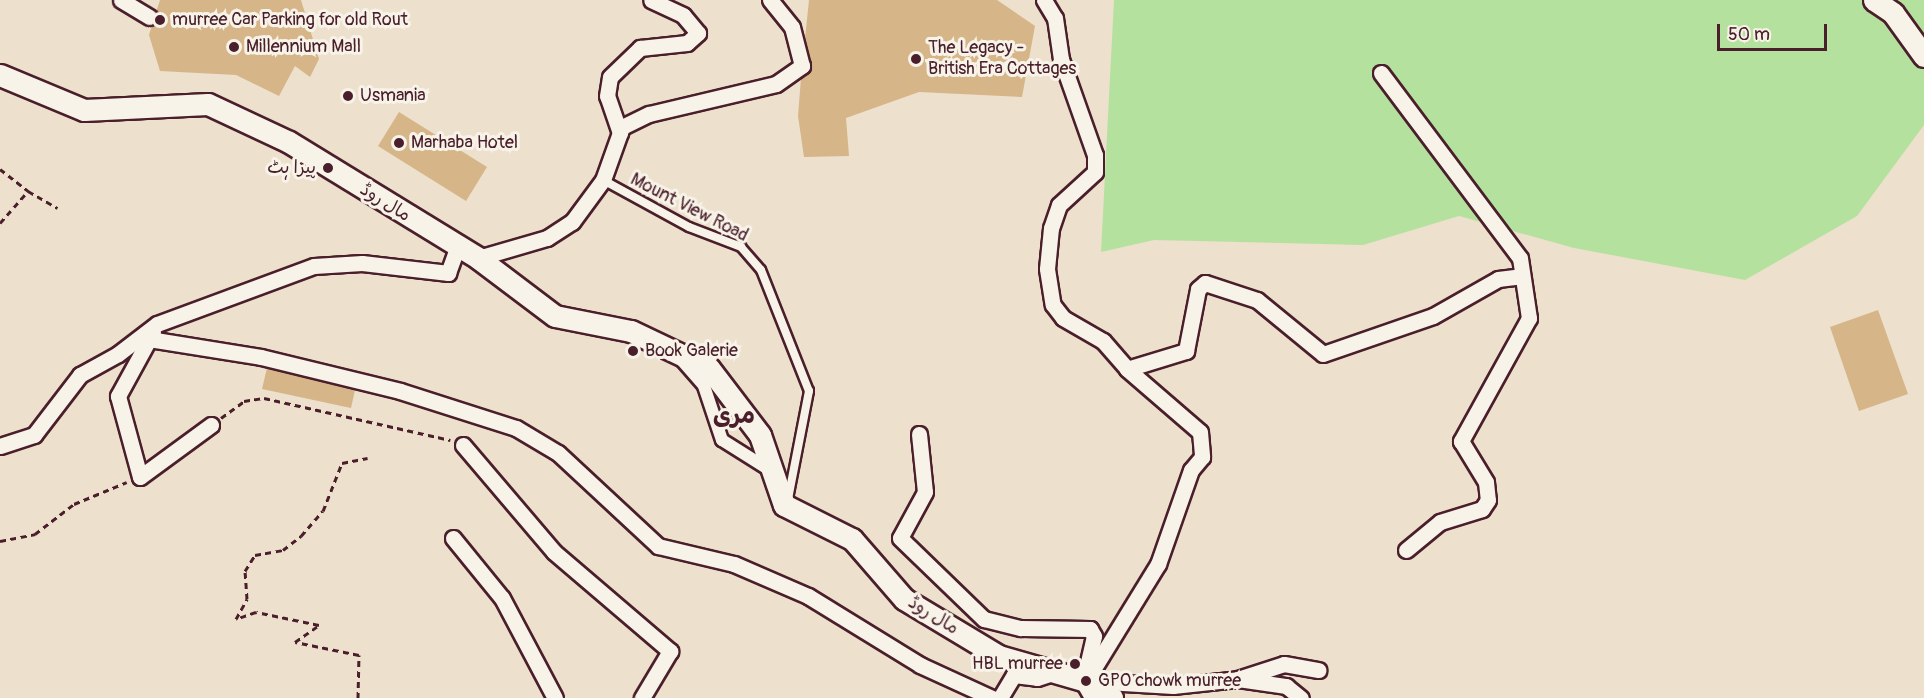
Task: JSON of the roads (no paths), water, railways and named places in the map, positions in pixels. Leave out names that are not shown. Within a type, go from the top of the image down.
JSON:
[{"type":"main road","points":[[1874,0],[1893,13],[1924,56]]},
{"type":"main road","name":"مال روڈ","points":[[0,75],[84,110],[208,104],[289,142],[457,248],[478,258],[555,316],[631,331],[672,348],[716,376],[760,435],[783,498],[852,539],[903,598],[927,608],[962,634],[999,656],[1059,670],[1091,689]]},
{"type":"street","points":[[121,0],[149,17]]},
{"type":"street","points":[[620,133],[607,96],[609,77],[640,48],[687,43],[698,33],[683,15],[651,0]]},
{"type":"street","points":[[478,258],[547,238],[572,222],[603,180],[620,133],[649,114],[776,84],[802,66],[792,27],[770,0]]},
{"type":"street","points":[[1044,0],[1055,18],[1061,59],[1095,163],[1086,185],[1059,205],[1051,228],[1047,269],[1053,305],[1063,318],[1103,341],[1127,369],[1200,432],[1202,458],[1191,470],[1158,564],[1091,689]]},
{"type":"street","points":[[1382,73],[1520,258],[1527,330],[1470,415],[1461,441],[1486,482],[1488,500],[1482,509],[1440,522],[1406,550]]},
{"type":"street","points":[[0,446],[34,435],[80,375],[118,354],[157,324],[314,267],[362,263],[448,273],[457,248]]},
{"type":"street","points":[[1127,369],[1186,351],[1198,289],[1205,283],[1257,300],[1323,354],[1433,315],[1498,279],[1521,276]]},
{"type":"street","points":[[157,324],[118,396],[140,477],[211,425]]},
{"type":"street","points":[[149,339],[261,357],[400,391],[516,428],[558,453],[658,546],[734,564],[808,596],[920,665],[992,698]]},
{"type":"street","name":"مال روڈ","points":[[672,348],[704,386],[722,440],[765,464],[783,498]]},
{"type":"street","points":[[919,434],[925,492],[900,538],[984,619],[1021,628],[1090,629],[1094,636],[1091,689]]},
{"type":"street","points":[[463,445],[554,552],[670,651],[642,698]]},
{"type":"street","points":[[453,538],[502,598],[555,698]]},
{"type":"street","points":[[1091,689],[1173,686],[1238,679],[1284,664],[1318,670]]},
{"type":"street","points":[[1000,698],[1014,675],[1037,678],[1059,670]]},
{"type":"street","points":[[1238,679],[1286,686],[1301,698]]},
{"type":"street","points":[[1091,689],[1113,698]]},
{"type":"lane","name":"Mount View Road","points":[[603,180],[689,227],[741,247],[762,270],[809,390],[783,498]]},
{"type":"place","name":"murree Car Parking for old Rout","points":[[160,20]]},
{"type":"place","name":"Millennium Mall","points":[[234,47]]},
{"type":"place","name":"The Legacy - British Era Cottages","points":[[916,59]]},
{"type":"place","name":"Usmania","points":[[348,96]]},
{"type":"place","name":"Marhaba Hotel","points":[[399,143]]},
{"type":"place","name":"پیزا ہٹ","points":[[328,168]]},
{"type":"place","name":"Book Galerie","points":[[633,351]]},
{"type":"place","name":"HBL murree","points":[[1075,664]]},
{"type":"place","name":"GPO chowk murree","points":[[1086,681]]},
{"type":"district","name":"مری","points":[[734,416]]}]
